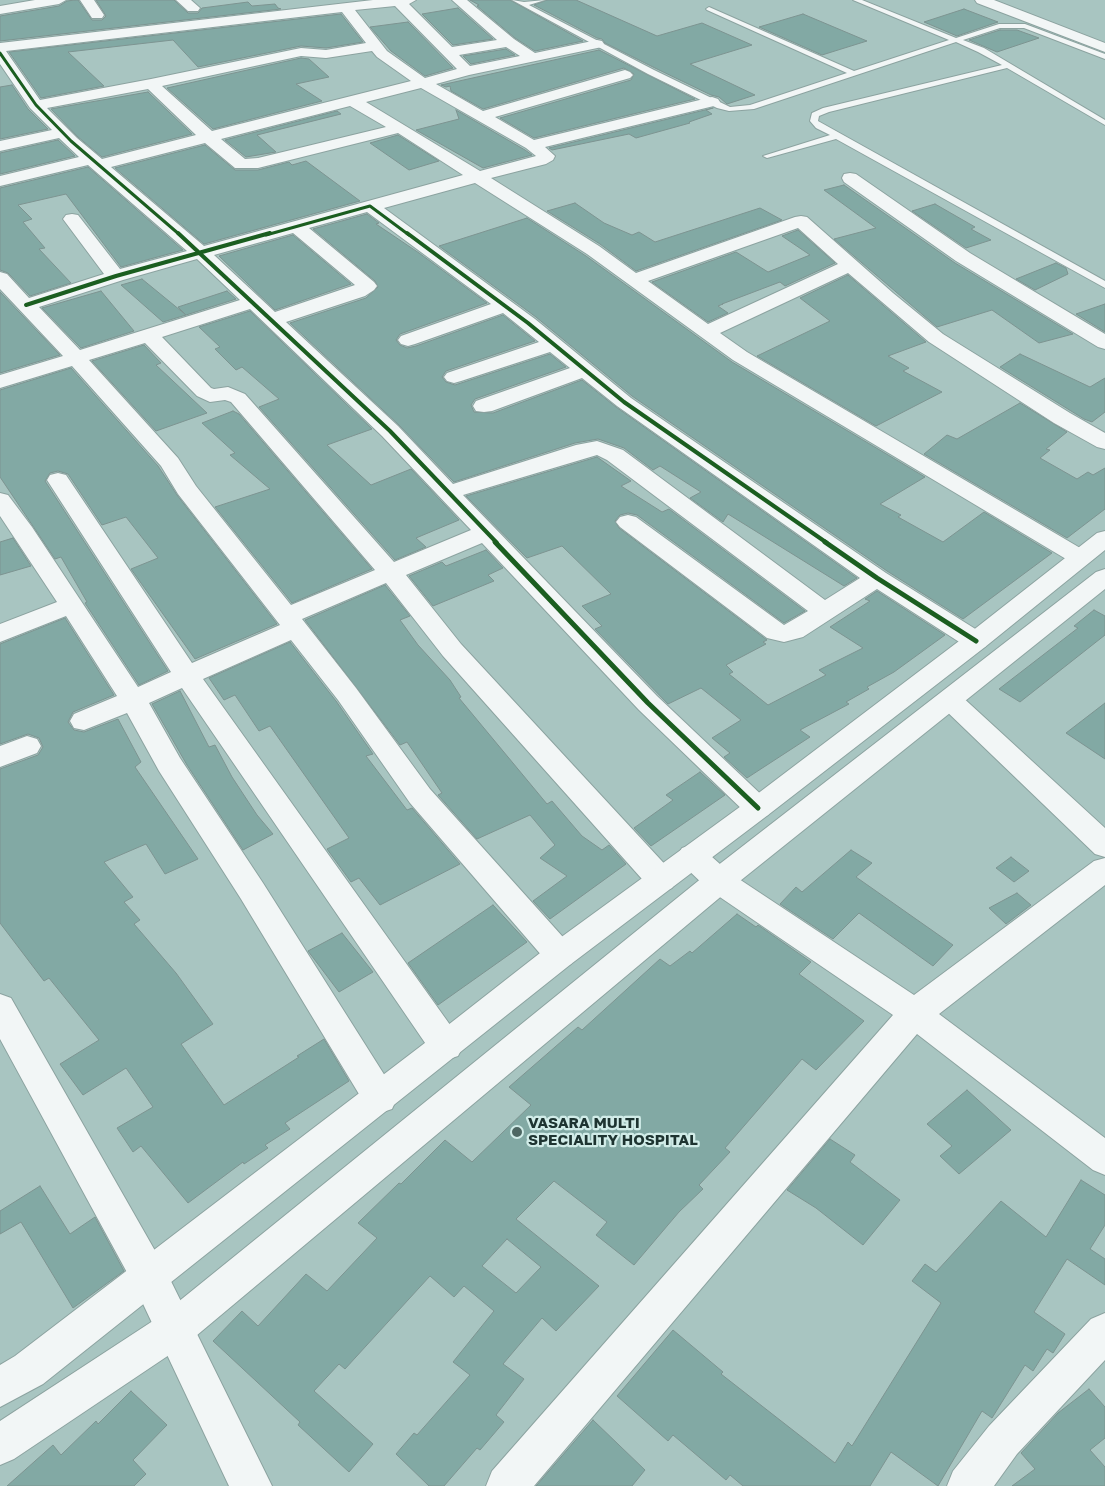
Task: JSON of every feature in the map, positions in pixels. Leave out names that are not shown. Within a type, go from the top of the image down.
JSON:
[{"type":"street","points":[[0,10],[59,0]]},
{"type":"street","points":[[87,0],[97,15]]},
{"type":"street","points":[[290,0],[299,14]]},
{"type":"street","points":[[460,0],[509,42],[533,58]]},
{"type":"street","points":[[982,0],[1105,48]]},
{"type":"street","points":[[0,47],[299,14],[394,1],[467,71]]},
{"type":"street","points":[[26,305],[116,276],[540,160],[547,156],[532,145],[424,83],[390,60],[376,46],[346,8]]},
{"type":"street","points":[[449,52],[509,42]]},
{"type":"street","points":[[0,180],[95,162],[209,137],[467,71],[597,44]]},
{"type":"street","points":[[36,106],[301,52],[326,54],[376,46]]},
{"type":"street","points":[[0,53],[36,106],[62,132],[200,252],[390,430],[648,703],[758,808]]},
{"type":"street","points":[[482,116],[625,75]]},
{"type":"street","points":[[151,84],[181,114],[237,162],[248,165],[400,128]]},
{"type":"street","points":[[353,101],[400,128],[593,250],[740,356],[1079,557]]},
{"type":"street","points":[[532,145],[712,102]]},
{"type":"street","points":[[0,146],[62,132]]},
{"type":"street","points":[[850,178],[963,257],[1105,343]]},
{"type":"street","points":[[370,206],[505,306],[624,402],[877,578],[976,641]]},
{"type":"street","points":[[72,219],[116,276]]},
{"type":"street","points":[[634,280],[801,221],[936,338],[1062,418],[1105,442]]},
{"type":"street","points":[[272,320],[358,292],[366,286],[296,226]]},
{"type":"street","points":[[706,332],[850,265]]},
{"type":"street","points":[[0,278],[76,358],[170,463],[186,489],[347,694],[420,796],[560,955]]},
{"type":"street","points":[[0,382],[253,302]]},
{"type":"street","points":[[408,340],[505,306]]},
{"type":"street","points":[[148,334],[204,392],[210,396],[228,393],[238,398],[390,572],[452,650],[660,880]]},
{"type":"street","points":[[454,377],[553,344]]},
{"type":"street","points":[[484,406],[584,370]]},
{"type":"street","points":[[449,492],[584,450],[597,448],[605,450],[615,455],[824,611]]},
{"type":"street","points":[[58,480],[188,676],[446,1046]]},
{"type":"street","points":[[0,500],[24,532],[133,699],[169,764],[252,891],[380,1098]]},
{"type":"street","points":[[628,522],[776,632],[784,634],[794,631],[877,578]]},
{"type":"street","points":[[84,721],[188,676],[390,572],[488,532]]},
{"type":"street","points":[[0,1387],[29,1370],[380,1098],[560,955],[758,808],[976,641],[1105,538]]},
{"type":"street","points":[[0,1445],[176,1328],[719,881],[1105,577]]},
{"type":"street","points":[[0,634],[70,605]]},
{"type":"street","points":[[950,700],[1105,846]]},
{"type":"street","points":[[0,758],[27,746]]},
{"type":"street","points":[[692,856],[719,881],[914,1014],[1105,1159]]},
{"type":"street","points":[[507,1486],[914,1014],[1105,869]]},
{"type":"street","points":[[1,1015],[149,1276],[176,1328],[251,1486]]},
{"type":"street","points":[[968,1486],[1003,1440],[1105,1332]]},
{"type":"lane","points":[[515,0],[597,44],[729,109],[752,107],[998,26],[1017,24],[1033,28],[1105,57]]},
{"type":"lane","points":[[522,4],[542,0]]},
{"type":"lane","points":[[856,0],[981,50],[1105,123]]},
{"type":"lane","points":[[709,9],[855,74]]},
{"type":"lane","points":[[1008,66],[826,110],[815,116],[814,121],[819,126],[1105,285]]},
{"type":"lane","points":[[766,156],[837,136]]},
{"type":"building","points":[[78,0],[92,20],[102,20],[106,16],[96,0],[174,0],[188,13],[198,13],[202,8],[248,2],[252,6],[275,4],[281,9],[0,41],[0,16],[59,6],[67,1]]},
{"type":"building","points":[[470,0],[510,0],[583,41],[535,51],[515,38],[477,6],[479,5]]},
{"type":"building","points":[[547,0],[576,0],[657,36],[702,23],[752,45],[690,64],[755,95],[727,104],[719,97],[655,68],[534,5]]},
{"type":"building","points":[[458,8],[493,39],[453,45],[422,14]]},
{"type":"building","points":[[964,9],[998,22],[957,36],[924,22]]},
{"type":"building","points":[[341,14],[363,42],[326,48],[301,46],[198,67],[173,40],[68,52],[104,86],[41,98],[9,52]]},
{"type":"building","points":[[803,14],[867,41],[822,55],[759,27]]},
{"type":"building","points":[[408,22],[453,68],[425,76],[391,51],[370,27]]},
{"type":"building","points":[[1000,30],[1017,30],[1039,38],[997,52],[969,40]]},
{"type":"building","points":[[506,49],[515,55],[471,64],[463,56]]},
{"type":"building","points":[[599,50],[695,99],[534,138],[500,118],[631,80],[634,74],[624,68],[483,109],[451,91],[450,86],[441,85]]},
{"type":"building","points":[[301,58],[309,59],[329,77],[296,84],[322,101],[213,129],[167,88]]},
{"type":"building","points":[[12,85],[28,109],[48,129],[0,139],[0,87]]},
{"type":"building","points":[[148,92],[192,134],[102,157],[78,137],[51,109]]},
{"type":"building","points":[[713,108],[706,110],[712,114],[690,123],[636,138],[629,134],[552,150],[549,148]]},
{"type":"building","points":[[456,110],[532,155],[483,168],[416,130],[459,119]]},
{"type":"building","points":[[337,111],[341,114],[257,135],[276,152],[246,157],[225,140]]},
{"type":"building","points":[[398,135],[439,161],[409,170],[370,143]]},
{"type":"building","points":[[58,140],[75,156],[0,174],[0,153]]},
{"type":"building","points":[[205,145],[235,170],[258,170],[289,162],[292,165],[306,161],[360,201],[204,244],[115,168]]},
{"type":"building","points":[[88,167],[183,250],[121,267],[66,194],[18,205],[32,219],[23,222],[45,248],[39,249],[71,283],[30,296],[8,273],[0,270],[0,188]]},
{"type":"building","points":[[844,185],[955,263],[1073,334],[1039,343],[992,310],[937,327],[834,239],[876,228],[824,190]]},
{"type":"building","points":[[575,203],[604,223],[632,235],[639,232],[655,242],[760,208],[782,220],[636,271],[600,244],[547,211]]},
{"type":"building","points":[[935,204],[975,227],[971,229],[991,240],[966,248],[912,211]]},
{"type":"building","points":[[367,214],[379,223],[376,224],[487,303],[400,334],[396,340],[400,345],[407,348],[416,346],[503,315],[535,341],[446,371],[442,377],[446,382],[455,385],[550,354],[566,367],[475,399],[471,405],[474,412],[493,413],[582,380],[616,407],[857,578],[844,586],[728,514],[723,522],[690,498],[701,492],[660,466],[653,470],[624,448],[598,439],[575,443],[454,482],[399,425],[290,323],[366,298],[378,287],[375,281],[313,229]]},
{"type":"building","points":[[527,218],[586,256],[732,362],[925,477],[880,504],[901,515],[898,517],[943,542],[984,512],[1052,553],[963,619],[887,571],[632,396],[536,317],[439,246]]},
{"type":"building","points":[[798,230],[835,263],[785,286],[780,282],[722,304],[718,306],[728,313],[708,322],[652,282],[736,252],[768,272],[810,255],[782,236]]},
{"type":"building","points":[[293,235],[351,284],[275,310],[219,256]]},
{"type":"building","points":[[1056,263],[1066,268],[1068,274],[1035,290],[1016,279]]},
{"type":"building","points":[[848,275],[926,342],[888,356],[909,368],[903,371],[942,392],[876,426],[757,356],[830,321],[800,298]]},
{"type":"building","points":[[142,279],[186,315],[163,322],[121,285]]},
{"type":"building","points":[[101,291],[134,331],[81,348],[42,308]]},
{"type":"building","points":[[227,291],[236,299],[186,315],[178,307]]},
{"type":"building","points":[[0,292],[60,355],[0,373]]},
{"type":"building","points":[[1105,304],[1105,332],[1076,314]]},
{"type":"building","points":[[250,311],[372,429],[327,445],[371,485],[411,469],[459,520],[416,538],[426,547],[395,560],[259,407],[279,399],[242,367],[236,370],[215,349],[220,347],[199,327]]},
{"type":"building","points":[[144,345],[161,363],[156,365],[207,413],[156,431],[92,361]]},
{"type":"building","points":[[1020,354],[1090,387],[1105,378],[1105,412],[1092,422],[1084,419],[1000,367]]},
{"type":"building","points":[[71,368],[158,466],[177,495],[277,624],[195,659],[131,569],[158,558],[126,517],[102,525],[68,474],[58,471],[50,473],[45,481],[168,671],[139,685],[85,603],[87,602],[61,557],[55,559],[0,477],[0,390]]},
{"type":"building","points":[[1020,403],[1067,432],[1046,449],[1050,450],[1040,458],[1077,479],[1088,472],[1093,475],[1105,468],[1105,509],[1067,538],[924,454],[947,435],[957,439]]},
{"type":"building","points":[[233,411],[239,414],[372,569],[292,603],[215,507],[270,489],[230,455],[235,453],[202,423]]},
{"type":"building","points":[[597,457],[631,481],[621,486],[662,512],[669,509],[805,611],[784,623],[637,515],[628,513],[620,515],[615,521],[619,528],[767,640],[763,642],[766,644],[726,665],[733,672],[729,674],[768,705],[826,675],[819,670],[863,648],[830,627],[870,601],[865,599],[877,591],[945,635],[894,672],[867,687],[869,689],[846,702],[849,704],[800,730],[810,737],[747,778],[724,757],[730,753],[712,738],[741,720],[701,688],[668,704],[595,629],[602,626],[582,606],[611,594],[562,546],[527,558],[466,496]]},
{"type":"building","points":[[13,538],[31,566],[0,575],[0,542]]},
{"type":"building","points":[[486,550],[503,568],[488,575],[494,581],[433,606],[409,576],[442,562],[446,566]]},
{"type":"building","points":[[385,585],[410,616],[400,620],[418,645],[450,680],[461,697],[459,698],[547,804],[552,801],[582,836],[602,850],[609,845],[626,864],[550,919],[533,901],[567,876],[540,858],[555,845],[530,815],[477,839],[438,795],[442,793],[407,742],[400,745],[305,620]]},
{"type":"building","points":[[1094,610],[1105,616],[1105,635],[1020,702],[999,689],[1078,628],[1074,626]]},
{"type":"building","points":[[65,618],[114,695],[73,712],[68,722],[74,730],[84,732],[118,719],[141,762],[135,767],[198,859],[165,874],[146,844],[104,862],[133,897],[124,902],[140,920],[134,924],[176,973],[213,1024],[181,1044],[224,1105],[324,1039],[349,1081],[285,1123],[290,1129],[265,1145],[268,1148],[244,1164],[243,1162],[188,1203],[141,1146],[133,1152],[117,1128],[153,1107],[126,1068],[83,1095],[60,1064],[99,1040],[49,978],[44,981],[0,923],[0,769],[38,755],[43,747],[39,738],[28,734],[0,744],[0,644]]},
{"type":"building","points":[[290,642],[336,701],[373,754],[366,756],[407,810],[412,808],[460,864],[380,905],[359,878],[351,882],[327,849],[349,838],[270,726],[259,731],[235,695],[224,700],[209,678]]},
{"type":"building","points":[[180,691],[209,747],[215,745],[232,777],[257,815],[273,834],[243,850],[187,765],[152,704]]},
{"type":"building","points":[[1105,703],[1105,759],[1066,733]]},
{"type":"building","points":[[700,772],[725,795],[651,846],[634,828],[673,800],[666,795]]},
{"type":"building","points":[[851,850],[872,863],[856,877],[953,945],[933,966],[859,913],[833,939],[780,904],[796,887],[802,892]]},
{"type":"building","points":[[1011,857],[1029,871],[1014,882],[996,868]]},
{"type":"building","points":[[1017,893],[1031,905],[1006,924],[989,908]]},
{"type":"building","points":[[493,905],[527,942],[438,1005],[408,963]]},
{"type":"building","points":[[737,914],[756,927],[758,925],[811,962],[799,974],[864,1021],[816,1070],[802,1059],[725,1148],[730,1152],[699,1185],[703,1189],[679,1212],[634,1265],[596,1235],[607,1222],[554,1181],[516,1219],[599,1286],[556,1331],[542,1318],[503,1364],[524,1379],[496,1415],[504,1422],[480,1450],[477,1448],[444,1486],[429,1486],[396,1454],[414,1433],[417,1435],[470,1375],[453,1362],[494,1311],[464,1286],[454,1297],[430,1276],[345,1369],[339,1364],[314,1391],[373,1444],[349,1472],[298,1425],[300,1422],[213,1341],[242,1311],[258,1326],[306,1274],[327,1291],[377,1238],[358,1223],[445,1140],[472,1162],[531,1105],[509,1087],[578,1027],[582,1030],[660,959],[670,966],[690,951],[692,953]],"holes":[[[507,1239],[541,1267],[516,1293],[482,1266]]]},
{"type":"building","points":[[342,933],[373,972],[339,992],[308,951]]},
{"type":"building","points":[[967,1090],[1011,1130],[959,1174],[940,1156],[952,1146],[927,1124]]},
{"type":"building","points":[[830,1139],[855,1155],[850,1162],[900,1200],[863,1245],[816,1208],[787,1190]]},
{"type":"building","points":[[1081,1180],[1105,1195],[1105,1225],[1090,1249],[1105,1259],[1105,1285],[1067,1259],[1034,1312],[1065,1334],[1053,1353],[1047,1349],[1033,1371],[1025,1365],[992,1418],[982,1411],[938,1486],[891,1452],[870,1486],[743,1486],[730,1475],[726,1480],[673,1435],[668,1441],[617,1396],[673,1330],[723,1372],[721,1374],[835,1463],[848,1442],[852,1446],[941,1303],[912,1281],[925,1264],[936,1272],[1001,1201],[1046,1237]]},
{"type":"building","points":[[40,1186],[70,1234],[95,1217],[124,1271],[73,1308],[21,1222],[0,1234],[0,1211]]},
{"type":"building","points":[[1089,1389],[1105,1407],[1105,1438],[1090,1450],[1105,1467],[1105,1486],[1012,1486],[1035,1469],[1021,1453],[1058,1413]]},
{"type":"building","points":[[131,1391],[167,1425],[133,1460],[146,1474],[134,1486],[7,1486],[53,1445],[61,1455],[96,1421],[98,1424]]},
{"type":"building","points":[[593,1420],[645,1470],[632,1486],[536,1486]]},
{"type":"cycle path","points":[[0,53],[36,105],[71,141],[200,252],[390,431],[648,703],[758,808]]},
{"type":"cycle path","points":[[26,305],[116,276],[370,206],[528,323],[624,402],[877,578],[976,641]]},
{"type":"place","name":"VASARA MULTI SPECIALITY HOSPITAL","points":[[517,1132]]}]
